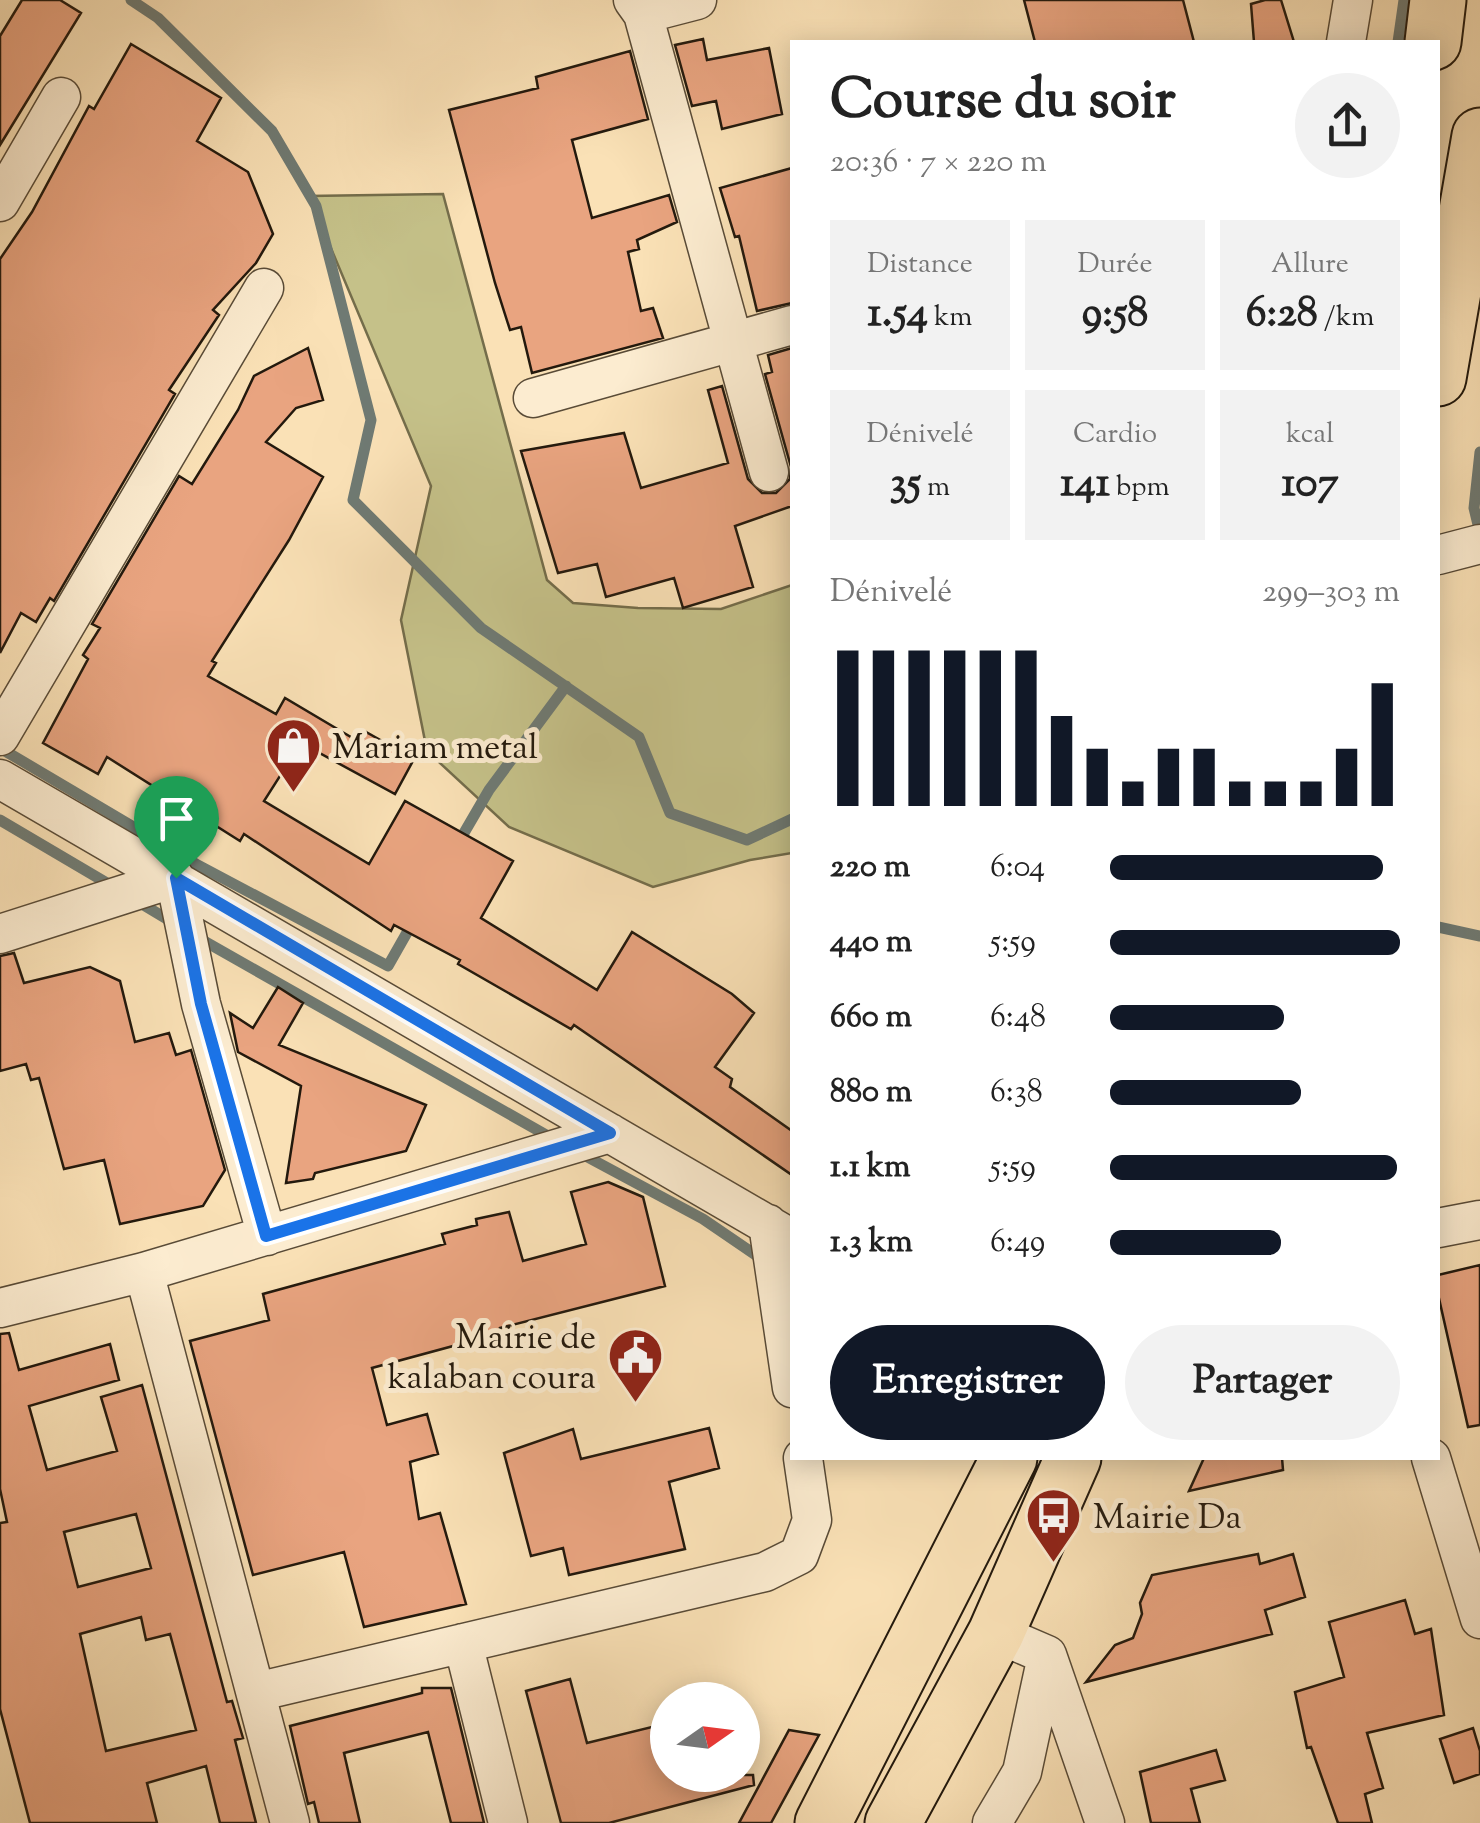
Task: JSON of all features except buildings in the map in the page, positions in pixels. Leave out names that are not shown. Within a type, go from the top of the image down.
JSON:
[{"type":"highway","points":[[1433,40],[1438,0]]},
{"type":"highway","points":[[1440,366],[1480,136]]},
{"type":"highway","points":[[823,1823],[1009,1460]]},
{"type":"highway","points":[[893,1823],[996,1633],[1072,1460]]},
{"type":"street","points":[[696,0],[638,7],[736,341],[770,472]]},
{"type":"street","points":[[1346,40],[1353,0]]},
{"type":"street","points":[[0,202],[61,97]]},
{"type":"street","points":[[0,736],[264,288]]},
{"type":"street","points":[[533,398],[790,326]]},
{"type":"street","points":[[1440,554],[1480,544]]},
{"type":"street","points":[[0,779],[780,1232],[790,1362]]},
{"type":"street","points":[[0,934],[176,878]]},
{"type":"street","points":[[176,878],[201,1004],[266,1236]]},
{"type":"street","points":[[0,1308],[144,1272],[610,1133]]},
{"type":"street","points":[[1440,1228],[1480,1220]]},
{"type":"street","points":[[144,1272],[290,1823]]},
{"type":"street","points":[[256,1692],[765,1572],[799,1554],[812,1520],[803,1460]]},
{"type":"street","points":[[1432,1460],[1480,1619]]},
{"type":"street","points":[[996,1633],[1047,1656],[1105,1823]]},
{"type":"street","points":[[462,1644],[508,1823]]},
{"type":"street","points":[[992,1823],[1022,1772],[1047,1656]]},
{"type":"shaded area","points":[[443,194],[547,580],[573,603],[721,609],[790,586],[790,853],[750,860],[653,887],[509,827],[427,751],[401,620],[431,486],[309,196]]},
{"type":"waterway","points":[[131,0],[158,18],[272,131],[316,206],[371,420],[353,500],[481,628],[639,737],[670,813],[747,840],[790,820]]},
{"type":"waterway","points":[[1398,40],[1404,0]]},
{"type":"waterway","points":[[1480,452],[1474,508],[1480,533]]},
{"type":"waterway","points":[[457,845],[489,790],[566,686]]},
{"type":"waterway","points":[[0,748],[196,864],[388,966],[413,922]]},
{"type":"waterway","points":[[0,820],[117,889]]},
{"type":"waterway","points":[[137,901],[177,925]]},
{"type":"waterway","points":[[1440,927],[1480,936]]},
{"type":"waterway","points":[[197,937],[555,1140]]},
{"type":"waterway","points":[[580,1153],[703,1219],[763,1260]]},
{"type":"place","name":"Mariam metal","points":[[293,795]]},
{"type":"place","name":"Mairie de kalaban coura","points":[[635,1405]]},
{"type":"place","name":"Mairie Da","points":[[1054,1565]]},
{"type":"route","points":[[176,878],[610,1133],[266,1236],[201,1004],[176,878]]}]
